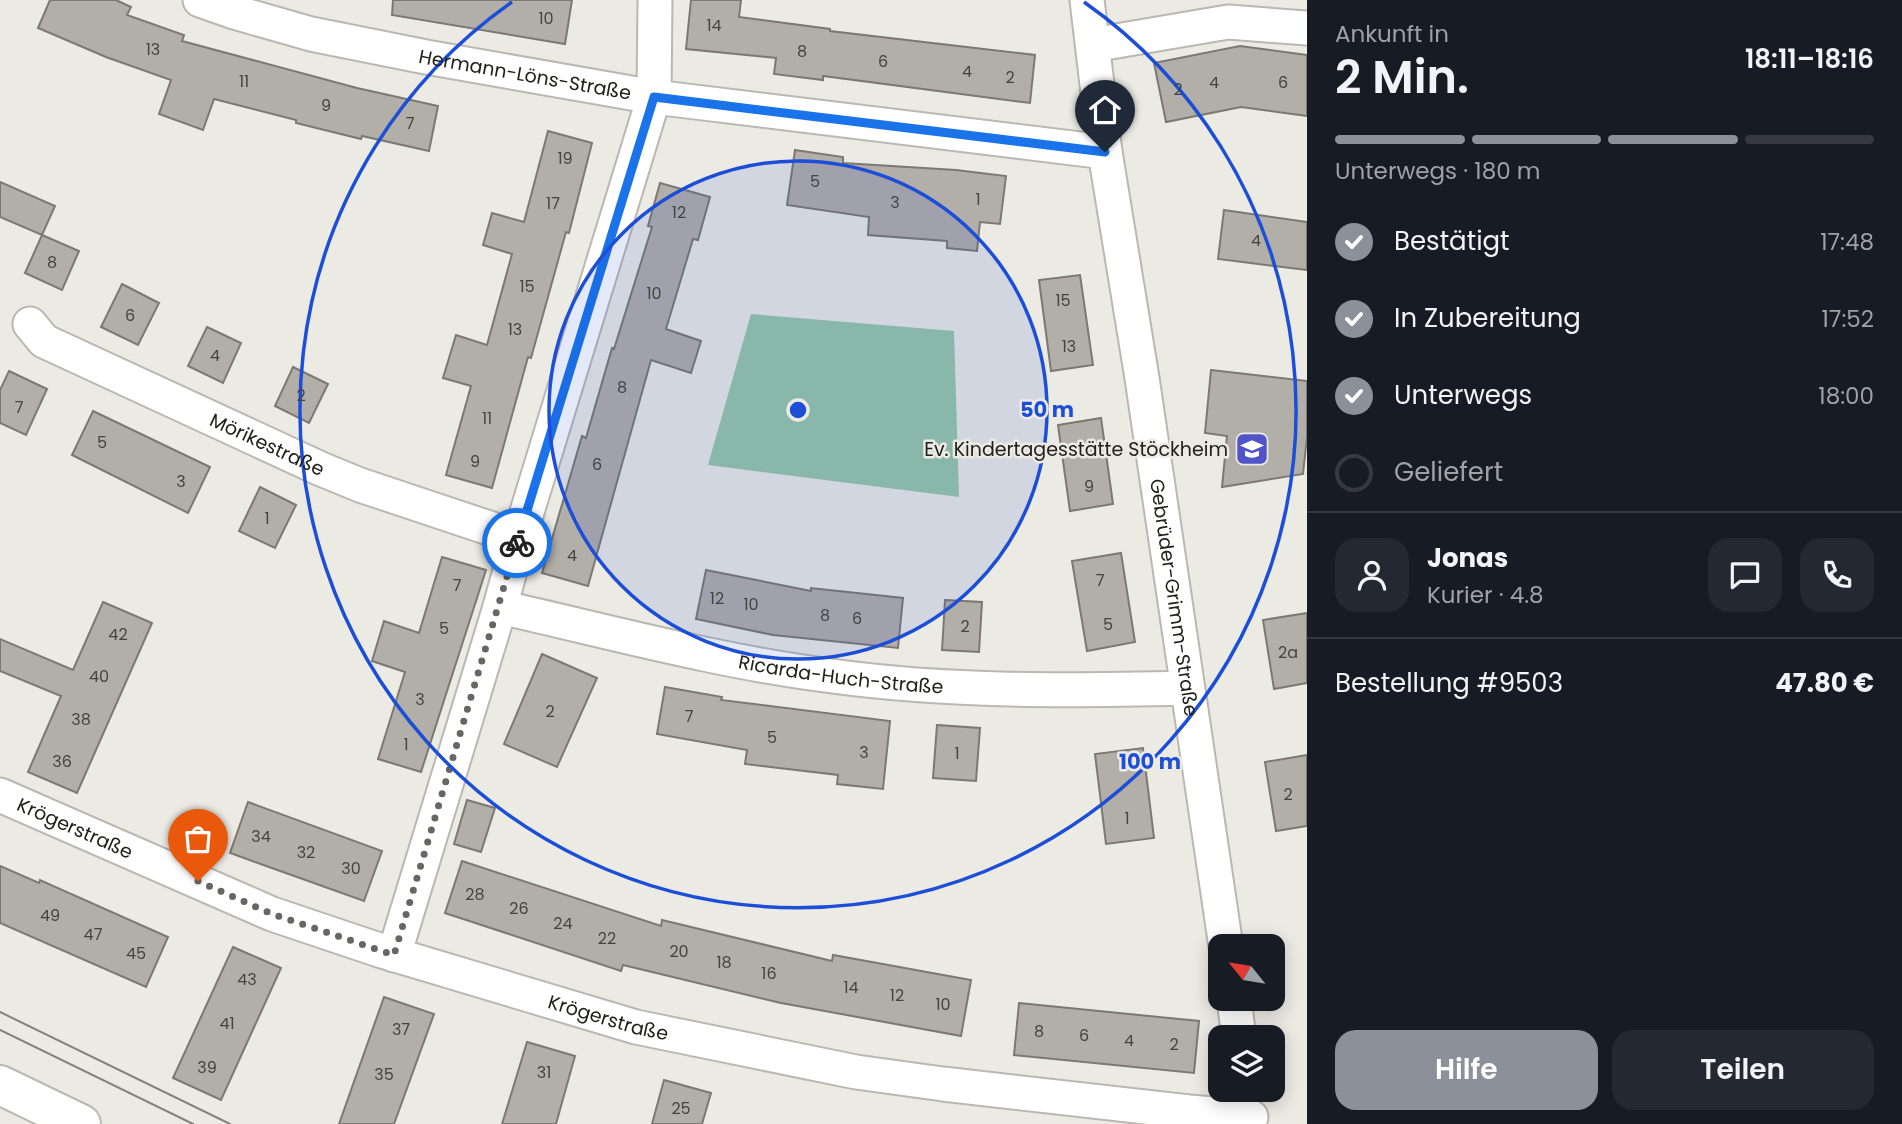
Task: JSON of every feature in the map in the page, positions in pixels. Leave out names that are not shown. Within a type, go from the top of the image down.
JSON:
[{"type":"street","name":"Hermann-Löns-Straße","points":[[200,0],[311,34],[654,97],[1105,152]]},
{"type":"street","points":[[394,955],[654,97],[655,0]]},
{"type":"street","name":"Gebrüder-Grimm-Straße","points":[[1087,0],[1105,152],[1142,378],[1224,934]]},
{"type":"street","points":[[1093,45],[1228,22],[1307,28]]},
{"type":"street","name":"Mörikestraße","points":[[30,324],[44,341],[321,469],[360,485],[519,538]]},
{"type":"street","name":"Ricarda-Huch-Straße","points":[[500,607],[763,665],[832,676],[1004,690],[1187,688]]},
{"type":"street","name":"Krögerstraße","points":[[0,795],[272,914],[394,955],[636,1027],[808,1063],[943,1084],[1250,1110]]},
{"type":"street","points":[[0,1085],[81,1124]]},
{"type":"green space","points":[[751,314],[954,331],[959,497],[708,465]]},
{"type":"building","points":[[50,0],[116,0],[131,7],[127,15],[184,35],[182,41],[357,88],[438,106],[429,151],[362,136],[361,139],[214,99],[203,130],[159,114],[171,80],[106,57],[38,28]]},
{"type":"building","points":[[393,0],[572,0],[565,44],[392,15]]},
{"type":"building","points":[[691,0],[741,0],[739,17],[830,31],[1035,55],[1030,103],[823,76],[823,80],[774,74],[776,58],[686,49]]},
{"type":"building","points":[[1240,46],[1307,55],[1307,116],[1241,107],[1166,122],[1154,63]]},
{"type":"building","points":[[548,131],[592,143],[569,233],[566,232],[531,358],[528,357],[492,488],[446,475],[471,386],[443,378],[456,335],[487,345],[512,254],[483,245],[492,213],[524,222]]},
{"type":"building","points":[[795,150],[843,157],[843,163],[1006,176],[1000,224],[980,222],[977,251],[947,248],[947,241],[868,235],[869,217],[787,205]]},
{"type":"building","points":[[0,182],[55,206],[42,235],[0,217]]},
{"type":"building","points":[[660,183],[710,197],[698,240],[693,239],[666,329],[701,341],[691,373],[651,360],[588,586],[542,573],[582,436],[586,438],[652,227],[648,226]]},
{"type":"building","points":[[1224,210],[1307,222],[1307,270],[1218,259]]},
{"type":"building","points":[[42,235],[79,251],[62,290],[25,273]]},
{"type":"building","points":[[1080,275],[1093,365],[1051,371],[1039,280]]},
{"type":"building","points":[[122,284],[159,303],[138,345],[101,327]]},
{"type":"building","points":[[207,327],[241,343],[223,383],[188,366]]},
{"type":"building","points":[[293,367],[328,384],[309,423],[275,406]]},
{"type":"building","points":[[1211,370],[1307,381],[1307,437],[1303,474],[1222,487],[1227,436],[1205,433]]},
{"type":"building","points":[[9,371],[47,389],[26,435],[0,423],[0,390]]},
{"type":"building","points":[[93,411],[210,467],[188,513],[72,455]]},
{"type":"building","points":[[1101,418],[1113,504],[1070,511],[1058,425]]},
{"type":"building","points":[[260,487],[296,505],[275,548],[239,531]]},
{"type":"building","points":[[1121,553],[1135,642],[1087,651],[1072,561]]},
{"type":"building","points":[[442,557],[486,570],[421,772],[378,759],[405,672],[372,661],[384,621],[419,633]]},
{"type":"building","points":[[706,570],[811,591],[811,588],[903,598],[898,648],[773,635],[696,619]]},
{"type":"building","points":[[945,600],[982,602],[979,652],[942,650]]},
{"type":"building","points":[[103,602],[152,623],[77,793],[28,772],[61,696],[0,671],[0,639],[73,670]]},
{"type":"building","points":[[1307,613],[1307,683],[1274,689],[1263,620]]},
{"type":"building","points":[[542,654],[597,678],[557,767],[504,744]]},
{"type":"building","points":[[665,687],[722,697],[721,700],[890,721],[883,789],[837,784],[838,775],[745,764],[747,750],[657,734]]},
{"type":"building","points":[[937,725],[980,728],[976,781],[933,778]]},
{"type":"building","points":[[1143,748],[1154,838],[1106,844],[1095,754]]},
{"type":"building","points":[[1307,755],[1307,826],[1276,831],[1265,762]]},
{"type":"building","points":[[467,800],[495,808],[481,852],[454,844]]},
{"type":"building","points":[[248,802],[382,851],[364,901],[230,853]]},
{"type":"building","points":[[462,861],[661,926],[662,920],[832,961],[833,955],[971,980],[961,1036],[781,1003],[623,965],[621,971],[445,913]]},
{"type":"building","points":[[0,866],[39,883],[40,880],[168,937],[146,987],[0,923]]},
{"type":"building","points":[[233,947],[281,968],[221,1100],[173,1078]]},
{"type":"building","points":[[384,997],[434,1014],[394,1124],[339,1124]]},
{"type":"building","points":[[1019,1003],[1199,1021],[1194,1073],[1014,1055]]},
{"type":"building","points":[[527,1042],[575,1056],[556,1124],[502,1124]]},
{"type":"building","points":[[664,1080],[711,1093],[702,1124],[652,1124]]},
{"type":"tram line","points":[[0,1012],[230,1124]]},
{"type":"tram line","points":[[0,1030],[193,1124]]},
{"type":"way so far","points":[[198,881],[272,914],[394,955],[517,543]]},
{"type":"place","name":"Ev. Kindertagesstätte Stöckheim","points":[[1252,449]]},
{"type":"route","points":[[517,543],[654,97],[1105,152]]}]
